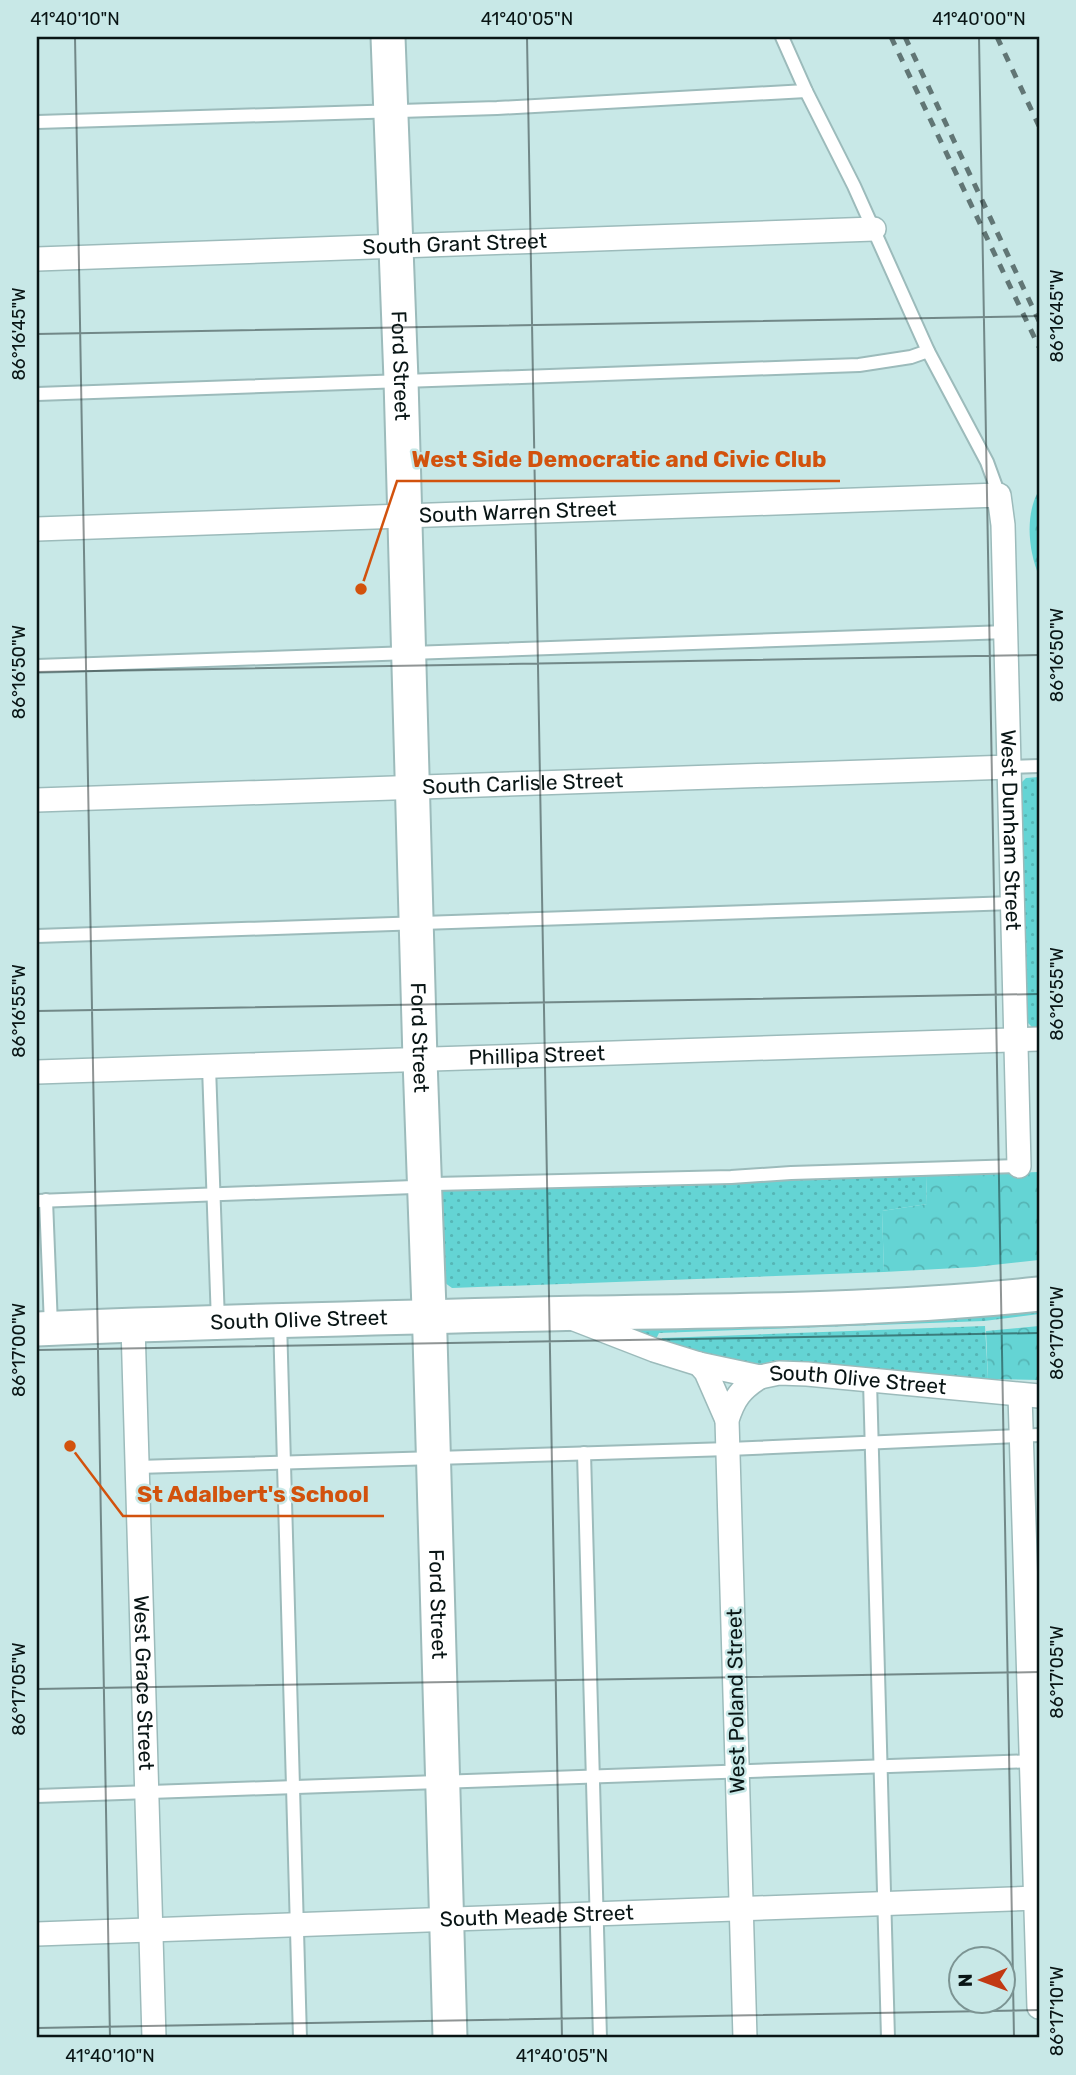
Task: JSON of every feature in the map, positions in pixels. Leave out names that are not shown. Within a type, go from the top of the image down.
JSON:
[{"type":"street","name":"Ford Street","points":[[388,37],[401,380],[450,2038]]},
{"type":"street","name":"South Grant Street","points":[[37,259],[874,229]]},
{"type":"street","name":"South Warren Street","points":[[37,529],[999,495]]},
{"type":"street","name":"West Dunham Street","points":[[999,495],[1003,525],[1007,632],[1020,1166]]},
{"type":"street","name":"South Carlisle Street","points":[[37,800],[1010,767]]},
{"type":"street","name":"Phillipa Street","points":[[37,1072],[1039,1039]]},
{"type":"street","name":"South Olive Street","points":[[44,1328],[823,1307],[1039,1294]]},
{"type":"street","name":"South Olive Street","points":[[561,1314],[654,1350],[699,1364],[760,1377],[779,1373],[798,1374],[1030,1396]]},
{"type":"street","name":"West Grace Street","points":[[133,1326],[154,2038]]},
{"type":"street","points":[[699,1364],[706,1372],[727,1420]]},
{"type":"street","points":[[727,1420],[732,1402],[749,1384],[760,1377]]},
{"type":"street","points":[[1030,1396],[1039,2007]]},
{"type":"street","name":"West Poland Street","points":[[727,1420],[745,2038]]},
{"type":"street","name":"South Meade Street","points":[[37,1934],[1038,1898]]},
{"type":"lane","points":[[782,37],[874,229],[928,351],[987,461],[999,495]]},
{"type":"lane","points":[[37,122],[167,116],[391,112],[806,91]]},
{"type":"lane","points":[[37,394],[859,365],[911,357],[928,351]]},
{"type":"lane","points":[[37,666],[1007,632]]},
{"type":"lane","points":[[1010,767],[1039,766]]},
{"type":"lane","points":[[37,936],[1013,903]]},
{"type":"lane","points":[[209,1067],[218,1323]]},
{"type":"lane","points":[[44,1328],[41,1201],[424,1185],[1020,1166]]},
{"type":"lane","points":[[280,1321],[300,2038]]},
{"type":"lane","points":[[870,1381],[888,2038]]},
{"type":"lane","points":[[137,1467],[729,1449],[1030,1436]]},
{"type":"lane","points":[[584,1453],[600,2038]]},
{"type":"lane","points":[[37,1796],[1035,1761]]},
{"type":"green space","points":[[1039,490],[1039,576],[1030,544],[1030,521]]},
{"type":"green space","points":[[1039,777],[1039,1028],[1032,1027],[1027,1022],[1021,783],[1026,778]]},
{"type":"green space","points":[[1039,1172],[1039,1260],[884,1272],[882,1211],[927,1204],[926,1176]]},
{"type":"green space","points":[[926,1176],[927,1204],[882,1211],[884,1272],[452,1288],[441,1280],[437,1191]]},
{"type":"green space","points":[[1039,1306],[1039,1314],[984,1321],[659,1333],[655,1341],[620,1325]]},
{"type":"green space","points":[[985,1326],[988,1379],[782,1360],[756,1365],[736,1364],[660,1342],[662,1338]]},
{"type":"green space","points":[[1039,1326],[1039,1380],[988,1379],[986,1331]]},
{"type":"railway","points":[[891,37],[1039,347]]},
{"type":"railway","points":[[905,37],[1039,321]]},
{"type":"railway","points":[[997,37],[1039,126]]},
{"type":"place","name":"West Side Democratic and Civic Club","points":[[361,589]]},
{"type":"place","name":"St Adalbert's School","points":[[70,1446]]}]
